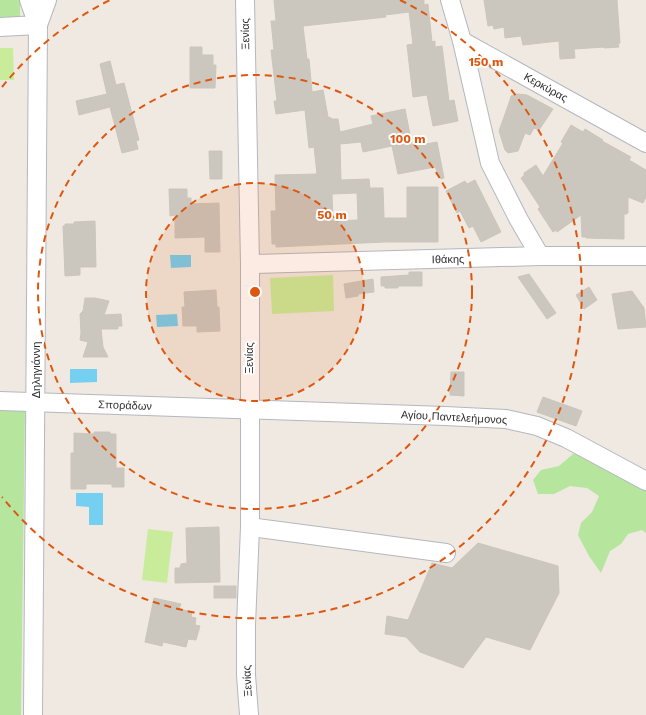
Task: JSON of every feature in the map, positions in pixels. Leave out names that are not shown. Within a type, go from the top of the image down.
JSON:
[{"type":"street","name":"Δηληγιάννη","points":[[29,0],[38,25]]},
{"type":"street","name":"Δηληγιάννη","points":[[33,715],[38,25],[47,0]]},
{"type":"street","name":"Ξενίας","points":[[245,0],[250,264],[250,527],[246,625],[246,675],[250,715]]},
{"type":"street","points":[[450,0],[462,41],[490,163],[519,220],[540,256]]},
{"type":"street","points":[[0,27],[38,25]]},
{"type":"street","name":"Κερκύρας","points":[[462,41],[646,143]]},
{"type":"street","name":"Ιθάκης","points":[[250,264],[540,256],[646,256]]},
{"type":"street","name":"Σποράδων","points":[[0,402],[249,409]]},
{"type":"street","name":"Αγίου Παντελεήμονος","points":[[249,409],[506,419],[537,426],[566,438],[646,481]]},
{"type":"street","points":[[250,527],[446,553]]},
{"type":"green space","points":[[0,0],[20,0],[20,17],[0,18]]},
{"type":"green space","points":[[0,48],[13,48],[14,80],[0,80]]},
{"type":"green space","points":[[333,275],[334,311],[272,314],[270,278]]},
{"type":"green space","points":[[0,408],[25,409],[21,715],[0,715]]},
{"type":"green space","points":[[582,451],[646,487],[646,533],[642,530],[628,534],[621,544],[610,551],[601,573],[589,556],[578,535],[581,523],[592,512],[599,496],[587,488],[570,486],[554,494],[538,494],[533,480],[541,470],[559,466],[573,454]]},
{"type":"green space","points":[[148,529],[173,532],[167,583],[142,580]]},
{"type":"water","points":[[170,255],[191,255],[191,267],[171,268]]},
{"type":"water","points":[[177,314],[178,326],[157,327],[156,315]]},
{"type":"water","points":[[70,369],[97,369],[97,382],[70,383]]},
{"type":"water","points":[[76,493],[103,493],[103,525],[89,525],[89,507],[76,506]]},
{"type":"building","points":[[274,0],[424,0],[424,5],[428,4],[432,42],[435,41],[435,47],[442,46],[449,101],[454,100],[458,121],[433,126],[427,95],[413,97],[407,45],[413,44],[409,12],[385,15],[386,17],[303,26],[307,59],[309,59],[312,92],[323,90],[328,117],[338,119],[340,132],[373,124],[371,116],[405,109],[412,145],[415,146],[437,142],[444,178],[441,179],[435,167],[398,174],[392,146],[363,152],[361,142],[340,144],[341,180],[369,179],[370,188],[383,188],[384,218],[407,218],[407,187],[438,187],[438,242],[385,242],[276,247],[276,244],[272,244],[271,211],[276,211],[275,175],[317,174],[314,147],[309,148],[305,110],[276,114],[274,101],[277,101],[271,50],[274,50],[271,21],[276,21]],"holes":[[[357,193],[358,220],[333,221],[332,194]]]},
{"type":"building","points":[[484,0],[617,0],[619,47],[574,49],[575,58],[560,59],[559,41],[523,45],[521,36],[505,38],[504,27],[494,29],[493,25],[488,26]]},
{"type":"building","points":[[190,47],[202,47],[202,55],[213,55],[213,65],[216,65],[215,88],[190,88]]},
{"type":"building","points":[[110,61],[116,85],[124,83],[139,140],[136,141],[138,149],[122,153],[110,107],[79,115],[76,101],[107,94],[100,64]]},
{"type":"building","points":[[517,94],[527,95],[553,109],[539,130],[534,128],[530,135],[525,133],[518,151],[508,153],[505,150],[499,131],[511,96]]},
{"type":"building","points":[[571,125],[583,132],[585,129],[603,140],[602,141],[631,157],[629,160],[646,170],[646,197],[643,203],[628,197],[628,213],[624,214],[624,239],[582,237],[581,215],[557,232],[556,230],[553,232],[538,209],[540,207],[521,178],[524,176],[524,173],[536,165],[543,176],[563,143],[561,142]]},
{"type":"building","points":[[209,151],[222,151],[222,179],[210,179]]},
{"type":"building","points":[[475,180],[501,232],[481,242],[473,226],[469,228],[460,211],[457,213],[446,191],[465,181],[467,184]]},
{"type":"building","points":[[169,189],[187,189],[187,198],[191,198],[191,204],[219,203],[220,252],[205,252],[205,237],[175,238],[175,215],[170,216]]},
{"type":"building","points":[[95,221],[96,267],[80,267],[80,275],[65,276],[63,226],[65,226],[65,224],[74,224],[74,222]]},
{"type":"building","points":[[409,272],[422,272],[422,286],[398,286],[398,288],[385,288],[385,286],[381,286],[381,277],[409,275]]},
{"type":"building","points":[[529,274],[556,313],[547,319],[518,277]]},
{"type":"building","points":[[373,279],[374,292],[358,294],[358,296],[346,298],[344,284]]},
{"type":"building","points":[[589,287],[597,300],[584,309],[576,295]]},
{"type":"building","points":[[216,290],[217,307],[219,307],[220,331],[197,332],[197,326],[183,326],[182,307],[185,307],[184,292]]},
{"type":"building","points":[[632,291],[644,308],[646,327],[618,329],[612,294]]},
{"type":"building","points":[[85,298],[95,298],[109,301],[104,315],[121,314],[122,326],[118,326],[118,329],[101,329],[103,347],[108,357],[83,357],[88,342],[80,340],[80,314],[83,311]]},
{"type":"building","points":[[451,372],[464,372],[464,396],[450,395]]},
{"type":"building","points":[[543,397],[582,411],[576,426],[537,412]]},
{"type":"building","points":[[94,432],[110,432],[110,434],[116,434],[116,468],[124,468],[124,487],[112,487],[112,484],[86,484],[86,489],[71,489],[71,453],[74,453],[74,433],[94,434]]},
{"type":"building","points":[[219,527],[220,582],[175,583],[175,568],[180,568],[181,564],[187,563],[186,528]]},
{"type":"building","points":[[478,543],[558,566],[559,593],[530,650],[486,637],[463,668],[420,652],[406,637],[385,634],[387,616],[408,620],[432,563],[452,568]]},
{"type":"building","points":[[214,586],[236,586],[236,598],[214,598]]},
{"type":"building","points":[[154,598],[181,604],[179,609],[192,612],[191,617],[196,618],[195,625],[200,626],[196,640],[188,639],[186,647],[163,642],[162,646],[145,642]]}]
